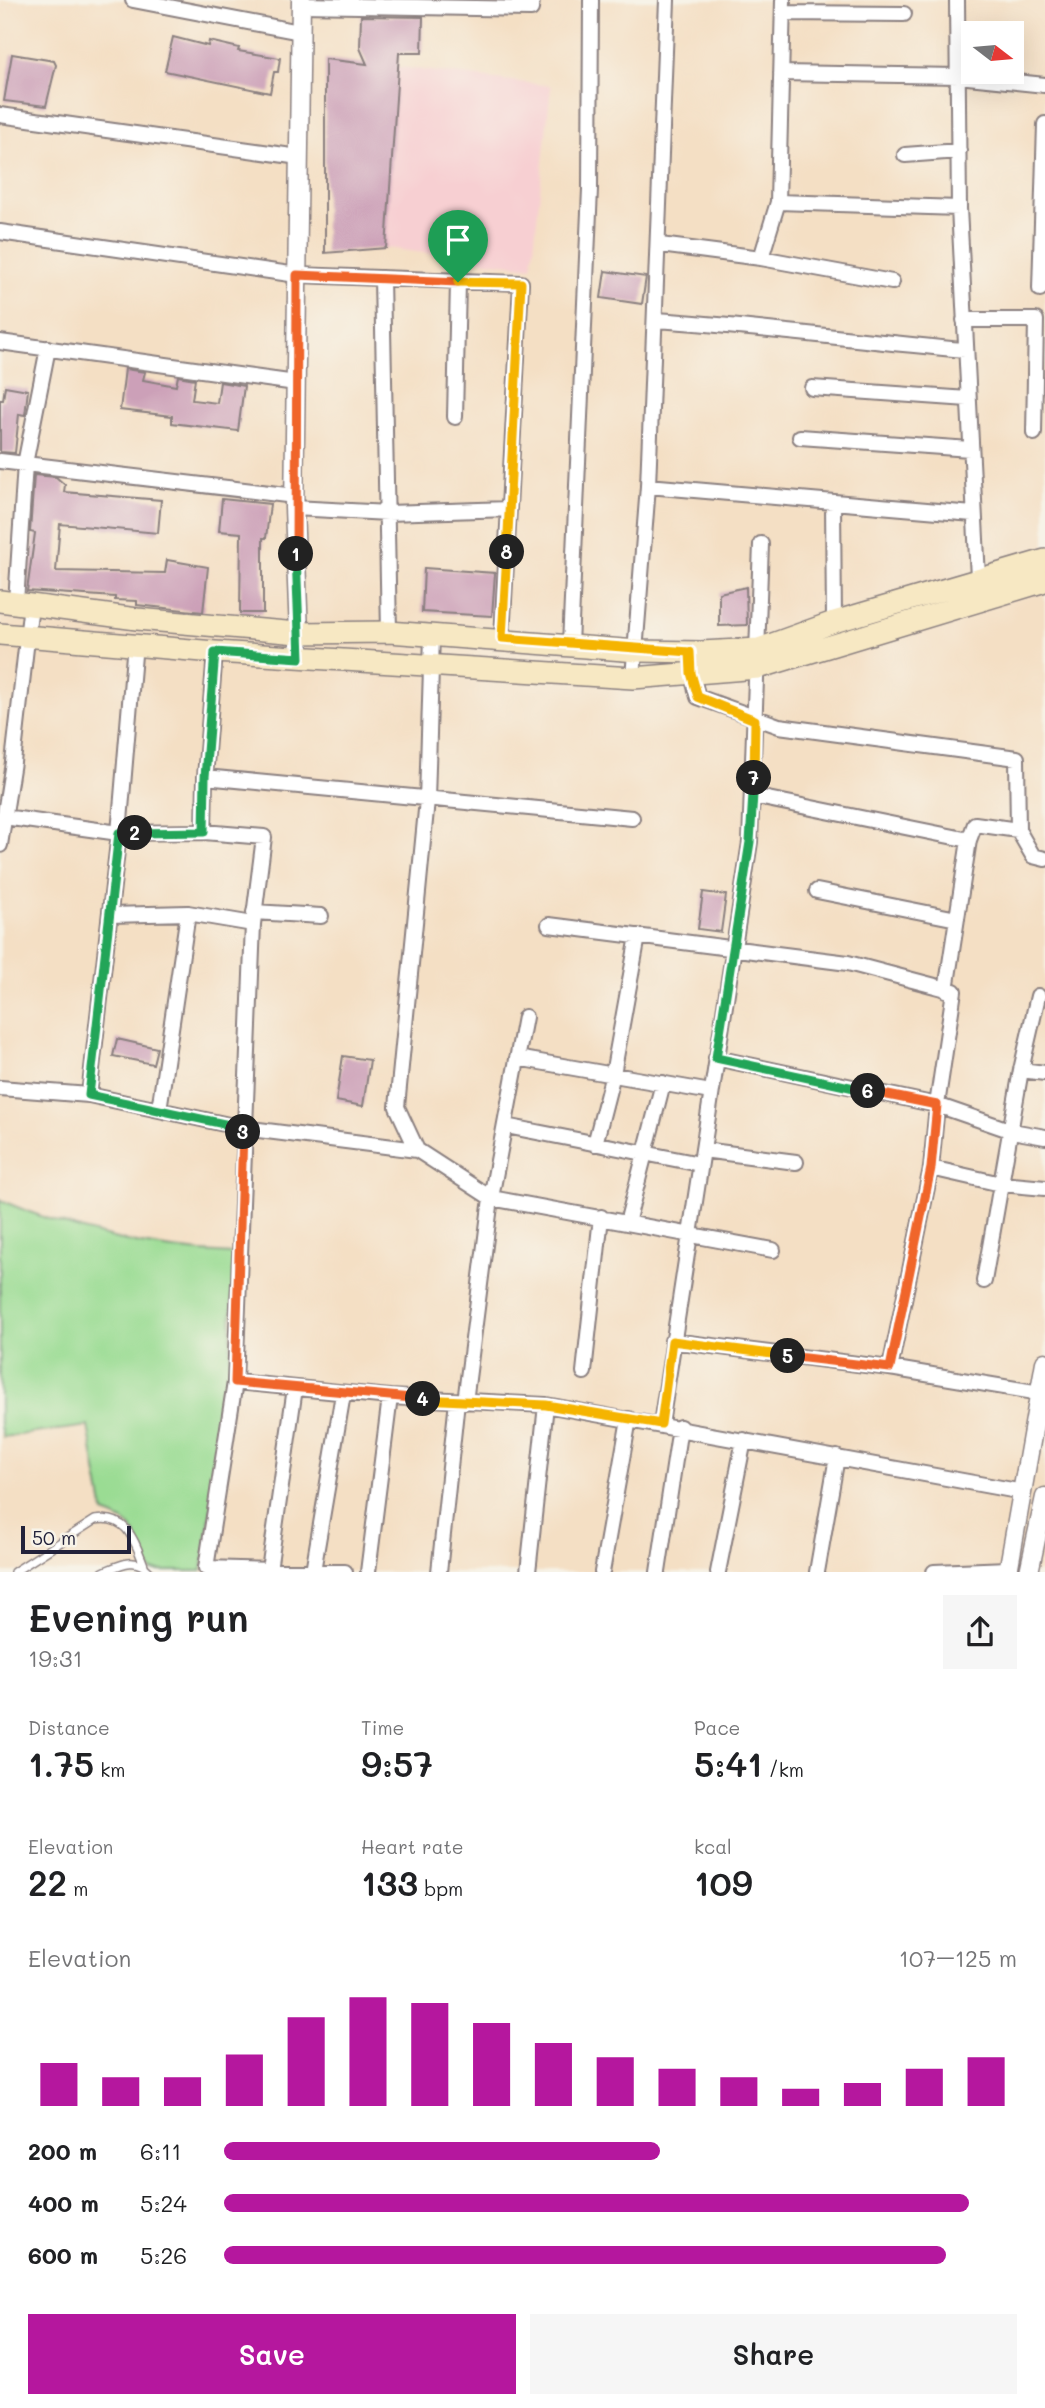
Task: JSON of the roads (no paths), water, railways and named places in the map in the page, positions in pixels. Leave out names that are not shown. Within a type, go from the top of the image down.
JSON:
[{"type":"main road","points":[[758,658],[834,622],[1045,560]]},
{"type":"main road","points":[[0,634],[300,658],[633,678],[690,663],[758,658],[1045,582]]},
{"type":"main road","points":[[16,602],[137,619],[298,633],[389,632],[502,638],[637,651],[690,663]]},
{"type":"street","points":[[133,0],[300,32]]},
{"type":"street","points":[[300,658],[295,502],[301,3],[421,4],[531,9],[532,0]]},
{"type":"street","points":[[570,645],[590,189],[591,0]]},
{"type":"street","points":[[633,678],[648,486],[660,245],[667,0]]},
{"type":"street","points":[[957,0],[959,208],[972,514],[978,578]]},
{"type":"street","points":[[761,258],[778,202],[783,7],[904,14]]},
{"type":"street","points":[[781,73],[958,76],[1045,85]]},
{"type":"street","points":[[0,115],[299,157]]},
{"type":"street","points":[[1040,289],[1045,124]]},
{"type":"street","points":[[905,155],[959,151]]},
{"type":"street","points":[[778,202],[959,208]]},
{"type":"street","points":[[0,232],[297,275],[521,283],[502,638]]},
{"type":"street","points":[[660,245],[761,258],[892,282]]},
{"type":"street","points":[[382,278],[389,632]]},
{"type":"street","points":[[455,417],[458,282]]},
{"type":"street","points":[[656,320],[759,327],[815,337],[965,350]]},
{"type":"street","points":[[964,320],[1040,321],[1034,433]]},
{"type":"street","points":[[0,342],[296,383]]},
{"type":"street","points":[[0,845],[7,762],[27,636],[16,602],[24,464],[48,348]]},
{"type":"street","points":[[812,388],[968,399]]},
{"type":"street","points":[[800,437],[970,449]]},
{"type":"street","points":[[0,461],[388,513],[509,509]]},
{"type":"street","points":[[648,486],[972,514]]},
{"type":"street","points":[[834,502],[834,622]]},
{"type":"street","points":[[661,1424],[750,842],[761,544]]},
{"type":"street","points":[[417,1150],[397,1107],[427,800],[432,635]]},
{"type":"street","points":[[89,1095],[119,833],[135,643]]},
{"type":"street","points":[[204,832],[205,777],[215,652]]},
{"type":"street","points":[[690,663],[698,697],[755,720],[779,726],[1017,758],[1018,830],[1033,856],[1045,859]]},
{"type":"street","points":[[205,777],[632,818]]},
{"type":"street","points":[[753,796],[969,840]]},
{"type":"street","points":[[4,817],[119,833],[204,832],[264,837],[253,918],[235,1382],[206,1568],[345,1572]]},
{"type":"street","points":[[946,990],[969,840],[975,824],[1018,830]]},
{"type":"street","points":[[817,891],[957,919]]},
{"type":"street","points":[[110,915],[188,913],[253,918],[321,916]]},
{"type":"street","points":[[159,1110],[188,913]]},
{"type":"street","points":[[549,925],[848,963],[954,991],[937,1105],[931,1168],[890,1368]]},
{"type":"street","points":[[595,1143],[613,1074],[638,936]]},
{"type":"street","points":[[984,1281],[1021,1070],[1038,996]]},
{"type":"street","points":[[439,1572],[491,1198],[525,1017]]},
{"type":"street","points":[[517,1058],[711,1091]]},
{"type":"street","points":[[716,1058],[937,1105],[1012,1131],[1045,1137]]},
{"type":"street","points":[[1021,1070],[1045,1073]]},
{"type":"street","points":[[627,1223],[663,1083]]},
{"type":"street","points":[[0,1087],[89,1095],[243,1128],[417,1150],[491,1198],[773,1250]]},
{"type":"street","points":[[506,1126],[646,1153],[796,1162]]},
{"type":"street","points":[[931,1168],[1001,1184],[1045,1188]]},
{"type":"street","points":[[584,1372],[601,1217]]},
{"type":"street","points":[[672,1341],[890,1368],[1040,1393]]},
{"type":"street","points":[[934,1572],[1008,1570],[1045,1362]]},
{"type":"street","points":[[235,1382],[343,1394],[546,1405],[680,1427],[1023,1492]]},
{"type":"street","points":[[269,1570],[295,1388]]},
{"type":"street","points":[[313,1571],[343,1394]]},
{"type":"street","points":[[368,1572],[390,1397]]},
{"type":"street","points":[[528,1572],[546,1405]]},
{"type":"street","points":[[602,1572],[629,1419]]},
{"type":"street","points":[[658,1572],[680,1427]]},
{"type":"street","points":[[718,1572],[744,1440]]},
{"type":"street","points":[[817,1572],[837,1457]]},
{"type":"street","points":[[1029,1572],[1045,1497]]},
{"type":"lane","points":[[14,1572],[95,1520],[107,1518],[125,1526],[147,1568]]},
{"type":"lane","points":[[133,1562],[133,1572]]},
{"type":"lane","points":[[103,1572],[133,1562],[147,1568]]}]
